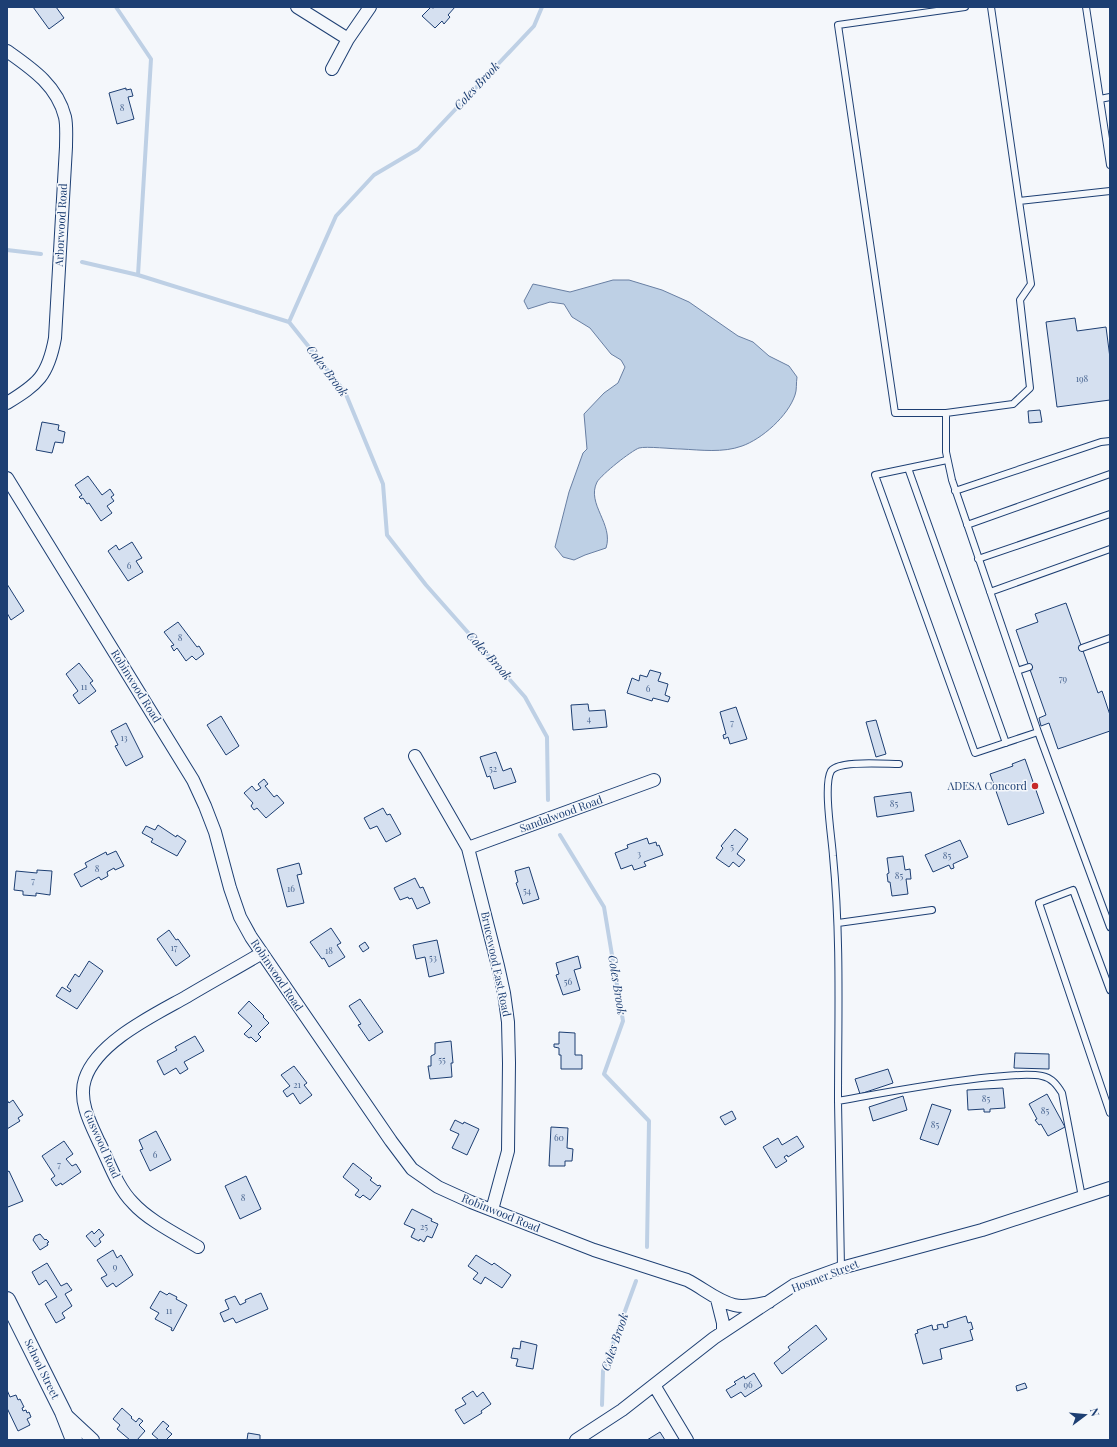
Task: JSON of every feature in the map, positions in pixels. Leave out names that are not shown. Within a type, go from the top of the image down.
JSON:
[{"type":"street","points":[[297,7],[348,39]]},
{"type":"street","points":[[332,69],[348,39],[370,7]]},
{"type":"street","name":"Arborwood Road","points":[[7,50],[38,74],[55,93],[65,118],[66,132],[53,350],[46,371],[39,380],[25,392],[7,403]]},
{"type":"street","name":"Robinwood Road","points":[[7,478],[193,780],[215,832],[230,888],[240,917],[251,937],[391,1141],[412,1169],[438,1187],[492,1210],[594,1250],[687,1280],[700,1286],[717,1299],[735,1306],[769,1302]]},
{"type":"street","name":"Brucewood East Road","points":[[415,756],[468,848],[498,966],[508,1022],[508,1150],[492,1210]]},
{"type":"street","name":"Sandalwood Road","points":[[468,848],[654,780]]},
{"type":"street","name":"Guswood Road","points":[[198,1247],[149,1216],[133,1203],[123,1190],[91,1125],[82,1099],[85,1080],[93,1063],[128,1030],[262,953]]},
{"type":"street","name":"Hosmer Street","points":[[576,1440],[622,1410],[723,1332],[794,1285],[841,1268],[982,1230],[1110,1188]]},
{"type":"street","points":[[717,1299],[723,1323],[723,1332]]},
{"type":"street","name":"School Street","points":[[7,1300],[63,1412],[74,1440]]},
{"type":"street","points":[[654,1385],[687,1440]]},
{"type":"street","points":[[63,1412],[92,1440]]},
{"type":"lane","points":[[965,7],[838,25],[895,412],[946,413],[1013,404],[1030,388],[1020,300],[1031,284],[991,7]]},
{"type":"lane","points":[[1086,7],[1110,166]]},
{"type":"lane","points":[[1100,99],[1110,97]]},
{"type":"lane","points":[[1019,201],[1110,191]]},
{"type":"lane","points":[[946,413],[947,460],[955,491],[1038,732],[1110,927]]},
{"type":"lane","points":[[955,491],[1102,442],[1110,441]]},
{"type":"lane","points":[[947,460],[875,475],[975,753],[1038,732]]},
{"type":"lane","points":[[908,468],[1006,743]]},
{"type":"lane","points":[[967,525],[1110,474]]},
{"type":"lane","points":[[978,558],[1110,514]]},
{"type":"lane","points":[[990,592],[1110,549]]},
{"type":"lane","points":[[1082,648],[1110,638]]},
{"type":"lane","points":[[1017,671],[1029,667]]},
{"type":"lane","points":[[841,1268],[838,1102],[839,949],[835,876],[827,790],[831,771],[838,766],[847,764],[898,764]]},
{"type":"lane","points":[[1110,990],[1073,890],[1039,903],[1110,1113]]},
{"type":"lane","points":[[838,923],[932,910]]},
{"type":"lane","points":[[838,1102],[954,1080],[1013,1075],[1041,1076],[1049,1078],[1057,1084],[1062,1093],[1082,1197]]},
{"type":"water","points":[[613,280],[629,280],[662,290],[689,302],[738,336],[753,342],[769,356],[789,366],[797,377],[796,391],[792,403],[780,419],[766,432],[750,443],[727,450],[642,447],[624,458],[600,478],[597,482],[595,490],[597,506],[606,531],[606,548],[574,560],[563,557],[555,547],[569,492],[583,453],[587,449],[584,414],[604,393],[618,383],[625,367],[621,360],[611,354],[590,328],[572,317],[564,304],[550,302],[528,309],[524,301],[533,284],[570,292]]},
{"type":"building","points":[[33,7],[56,7],[64,18],[49,29]]},
{"type":"building","points":[[431,7],[455,7],[448,15],[450,17],[444,24],[442,21],[435,28],[422,16]]},
{"type":"building","points":[[126,88],[126,90],[131,89],[133,96],[128,97],[134,119],[117,124],[109,93]]},
{"type":"building","points":[[1075,318],[1077,331],[1106,327],[1110,358],[1110,400],[1057,407],[1046,322]]},
{"type":"building","points":[[1040,410],[1042,422],[1029,423],[1028,411]]},
{"type":"building","points":[[42,422],[59,425],[58,430],[65,432],[63,443],[55,442],[52,453],[36,450]]},
{"type":"building","points":[[88,476],[102,495],[110,489],[114,495],[111,497],[114,501],[107,506],[112,513],[101,521],[89,503],[87,504],[83,498],[81,499],[79,497],[82,495],[75,485]]},
{"type":"building","points":[[132,542],[142,558],[136,561],[143,572],[128,581],[108,551],[116,545],[119,550]]},
{"type":"building","points":[[7,584],[24,611],[11,620],[7,613]]},
{"type":"building","points":[[1066,603],[1098,693],[1102,691],[1110,715],[1110,731],[1058,749],[1049,723],[1041,726],[1039,718],[1046,715],[1016,630],[1038,622],[1035,614]]},
{"type":"building","points":[[178,622],[204,654],[196,660],[192,656],[186,661],[177,648],[174,651],[171,646],[174,645],[164,632]]},
{"type":"building","points":[[79,663],[93,681],[90,683],[96,691],[79,704],[73,695],[78,691],[66,674]]},
{"type":"building","points":[[650,670],[661,673],[658,681],[668,684],[665,695],[670,697],[668,702],[653,698],[652,701],[627,693],[632,678],[639,681],[640,675],[647,677]]},
{"type":"building","points":[[588,704],[589,711],[605,710],[607,727],[573,730],[571,705]]},
{"type":"building","points":[[736,707],[747,739],[730,744],[728,737],[724,739],[723,735],[726,734],[720,712]]},
{"type":"building","points":[[221,716],[239,746],[226,755],[207,725]]},
{"type":"building","points":[[876,720],[886,754],[876,757],[866,722]]},
{"type":"building","points":[[126,723],[143,757],[126,766],[115,746],[118,745],[111,731]]},
{"type":"building","points":[[496,752],[503,771],[511,768],[516,782],[494,789],[490,776],[487,777],[480,757]]},
{"type":"building","points":[[1025,759],[1044,813],[1008,825],[990,774],[1013,766],[1012,764]]},
{"type":"building","points":[[264,779],[268,784],[265,786],[274,797],[277,795],[284,803],[266,818],[257,808],[254,810],[251,806],[253,803],[244,793],[252,786],[256,791],[261,788],[258,784]]},
{"type":"building","points":[[911,792],[914,811],[877,817],[874,797]]},
{"type":"building","points":[[383,808],[387,815],[390,814],[401,834],[386,842],[377,826],[370,829],[364,818]]},
{"type":"building","points":[[158,825],[176,837],[177,835],[186,841],[177,856],[151,842],[153,839],[142,833],[146,826],[155,830]]},
{"type":"building","points":[[735,829],[748,839],[737,854],[745,860],[739,867],[733,862],[729,867],[716,858],[723,848],[721,846]]},
{"type":"building","points":[[647,838],[649,844],[656,842],[657,846],[659,845],[663,855],[644,862],[646,866],[634,870],[632,865],[621,869],[615,853],[628,848],[627,845]]},
{"type":"building","points":[[960,840],[968,857],[953,864],[954,868],[951,869],[949,865],[933,872],[925,855]]},
{"type":"building","points":[[116,851],[124,866],[115,870],[114,868],[107,872],[108,876],[101,880],[99,877],[81,887],[74,874],[87,867],[85,863],[106,852],[107,855]]},
{"type":"building","points":[[903,856],[905,870],[910,869],[911,879],[906,879],[908,894],[892,896],[890,882],[888,882],[887,874],[889,873],[887,858]]},
{"type":"building","points":[[299,863],[302,874],[297,875],[304,903],[287,907],[277,869]]},
{"type":"building","points":[[529,867],[539,899],[523,904],[516,883],[518,882],[515,871]]},
{"type":"building","points":[[37,870],[52,871],[50,895],[36,893],[36,896],[23,895],[23,891],[14,890],[16,871],[37,873]]},
{"type":"building","points":[[415,878],[420,888],[423,887],[430,903],[417,909],[412,898],[409,899],[408,897],[400,900],[394,888]]},
{"type":"building","points":[[331,928],[341,943],[337,945],[345,957],[329,967],[324,958],[322,959],[310,942]]},
{"type":"building","points":[[169,930],[176,940],[178,939],[190,956],[176,966],[157,939]]},
{"type":"building","points":[[437,940],[444,973],[429,977],[425,957],[416,959],[413,945]]},
{"type":"building","points":[[365,942],[369,948],[363,952],[359,946]]},
{"type":"building","points":[[578,956],[581,968],[574,970],[580,990],[563,995],[556,975],[559,974],[556,963]]},
{"type":"building","points":[[89,961],[103,971],[77,1009],[56,996],[62,987],[70,992],[71,990],[67,987],[75,974],[79,977]]},
{"type":"building","points":[[360,999],[383,1032],[369,1041],[358,1025],[361,1024],[349,1006]]},
{"type":"building","points":[[249,1001],[269,1023],[258,1034],[261,1037],[256,1042],[251,1037],[249,1038],[244,1034],[252,1026],[238,1013]]},
{"type":"building","points":[[559,1032],[575,1033],[575,1055],[582,1055],[582,1069],[561,1069],[561,1055],[559,1055],[559,1048],[554,1047],[554,1044],[559,1044]]},
{"type":"building","points":[[195,1036],[204,1051],[184,1062],[188,1069],[180,1074],[176,1068],[164,1075],[157,1061],[177,1050],[175,1047]]},
{"type":"building","points":[[451,1041],[453,1063],[451,1063],[452,1077],[430,1079],[428,1066],[431,1066],[431,1056],[435,1054],[435,1043]]},
{"type":"building","points":[[1015,1053],[1049,1054],[1049,1069],[1014,1068]]},
{"type":"building","points":[[294,1066],[307,1083],[304,1085],[312,1095],[300,1104],[293,1093],[287,1097],[283,1091],[290,1086],[281,1075]]},
{"type":"building","points":[[888,1069],[893,1083],[860,1094],[855,1079]]},
{"type":"building","points":[[1003,1088],[1005,1108],[990,1109],[990,1112],[984,1112],[984,1109],[968,1110],[967,1090]]},
{"type":"building","points":[[1047,1094],[1065,1127],[1048,1136],[1041,1124],[1039,1125],[1035,1120],[1037,1119],[1029,1104]]},
{"type":"building","points":[[903,1096],[907,1110],[873,1121],[869,1107]]},
{"type":"building","points":[[7,1100],[9,1103],[13,1100],[23,1115],[18,1118],[20,1121],[7,1129]]},
{"type":"building","points":[[932,1104],[951,1110],[938,1145],[920,1139]]},
{"type":"building","points":[[732,1111],[736,1119],[725,1125],[720,1117]]},
{"type":"building","points":[[455,1120],[463,1124],[464,1122],[479,1129],[467,1155],[452,1148],[459,1134],[450,1130]]},
{"type":"building","points":[[551,1127],[568,1128],[567,1148],[573,1149],[572,1161],[565,1161],[565,1166],[549,1166]]},
{"type":"building","points":[[156,1131],[171,1160],[150,1171],[140,1150],[143,1149],[139,1140]]},
{"type":"building","points":[[797,1136],[804,1147],[788,1157],[787,1155],[784,1157],[787,1161],[776,1168],[763,1147],[778,1138],[782,1145]]},
{"type":"building","points":[[64,1141],[73,1154],[66,1159],[72,1166],[76,1164],[81,1172],[62,1185],[61,1183],[56,1186],[51,1179],[55,1176],[42,1156]]},
{"type":"building","points":[[353,1163],[372,1178],[370,1180],[378,1186],[381,1186],[370,1200],[363,1195],[360,1198],[355,1195],[359,1190],[343,1177]]},
{"type":"building","points":[[9,1171],[23,1201],[8,1207],[7,1172]]},
{"type":"building","points":[[246,1176],[261,1209],[240,1219],[225,1186]]},
{"type":"building","points":[[412,1209],[432,1219],[431,1221],[438,1224],[432,1238],[427,1236],[424,1242],[420,1239],[419,1241],[411,1237],[415,1229],[404,1224]]},
{"type":"building","points":[[99,1229],[104,1235],[99,1239],[101,1242],[95,1247],[86,1236],[92,1231],[94,1234]]},
{"type":"building","points":[[40,1234],[49,1242],[47,1243],[48,1245],[40,1250],[33,1240],[35,1236]]},
{"type":"building","points":[[113,1250],[117,1258],[121,1255],[133,1275],[116,1287],[113,1283],[107,1287],[101,1278],[107,1275],[97,1260]]},
{"type":"building","points":[[476,1255],[492,1265],[494,1263],[511,1275],[502,1288],[485,1277],[481,1284],[473,1279],[478,1273],[468,1266]]},
{"type":"building","points":[[47,1263],[61,1286],[67,1283],[72,1290],[65,1294],[72,1306],[62,1313],[65,1318],[56,1323],[45,1304],[57,1297],[46,1280],[39,1285],[32,1272]]},
{"type":"building","points":[[160,1291],[167,1295],[169,1293],[177,1297],[176,1299],[187,1305],[173,1331],[171,1330],[172,1328],[155,1319],[159,1313],[150,1308]]},
{"type":"building","points":[[261,1293],[268,1309],[236,1323],[233,1318],[224,1322],[220,1313],[229,1309],[225,1300],[235,1296],[240,1305],[246,1302],[245,1300]]},
{"type":"building","points":[[966,1316],[968,1323],[971,1322],[973,1329],[970,1330],[973,1340],[940,1349],[942,1359],[923,1364],[915,1334],[918,1333],[917,1330],[932,1325],[933,1330],[938,1329],[937,1325],[943,1324],[944,1328],[948,1327],[947,1322]]},
{"type":"building","points":[[816,1325],[827,1339],[782,1374],[774,1363],[790,1350],[788,1347]]},
{"type":"building","points":[[521,1341],[537,1345],[533,1369],[516,1366],[518,1359],[511,1358],[513,1348],[520,1349]]},
{"type":"building","points":[[754,1373],[762,1386],[745,1397],[741,1392],[731,1398],[726,1390],[736,1384],[734,1382],[744,1376],[745,1379]]},
{"type":"building","points":[[1025,1383],[1027,1388],[1017,1391],[1016,1386]]},
{"type":"building","points":[[7,1390],[10,1397],[16,1395],[18,1400],[20,1399],[24,1407],[22,1408],[23,1411],[26,1410],[27,1413],[29,1412],[31,1417],[27,1419],[30,1425],[18,1431],[7,1408]]},
{"type":"building","points":[[473,1391],[477,1397],[483,1392],[491,1404],[481,1411],[482,1413],[464,1424],[455,1410],[466,1404],[462,1398]]},
{"type":"building","points":[[122,1408],[136,1422],[139,1418],[143,1421],[139,1425],[145,1431],[137,1440],[130,1440],[117,1429],[120,1425],[113,1419]]},
{"type":"building","points":[[163,1421],[169,1426],[166,1429],[172,1434],[166,1440],[159,1440],[152,1434]]},
{"type":"building","points":[[660,1432],[665,1440],[647,1440]]},
{"type":"building","points":[[248,1433],[260,1435],[260,1440],[247,1440]]},
{"type":"waterway","points":[[116,7],[151,59],[138,275]]},
{"type":"waterway","name":"Coles Brook","points":[[542,7],[534,26],[418,149],[374,175],[336,216],[289,322],[345,392],[383,484],[387,535],[426,585],[525,697],[547,737],[548,800]]},
{"type":"waterway","points":[[7,250],[41,254]]},
{"type":"waterway","points":[[82,262],[138,275],[289,322]]},
{"type":"waterway","name":"Coles Brook","points":[[560,835],[604,907],[623,1021],[604,1074],[649,1121],[647,1247]]},
{"type":"waterway","name":"Coles Brook","points":[[602,1405],[603,1371],[636,1281]]},
{"type":"place","name":"ADESA Concord","points":[[1035,786]]}]
